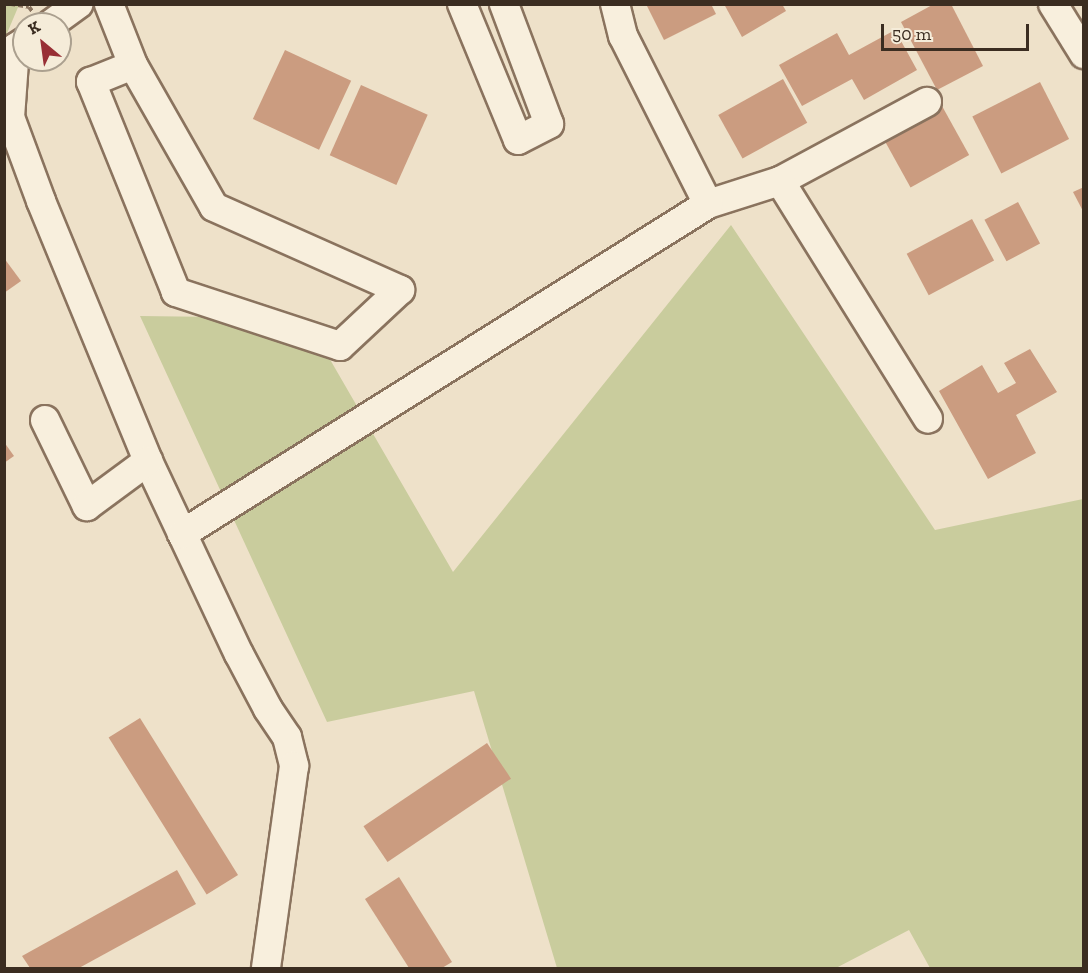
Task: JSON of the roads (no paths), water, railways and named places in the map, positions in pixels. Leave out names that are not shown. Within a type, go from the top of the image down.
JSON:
[{"type":"street","points":[[42,12],[79,4]]},
{"type":"street","points":[[109,4],[133,65],[214,207],[400,290],[340,346],[176,292],[91,82],[133,65]]},
{"type":"street","points":[[462,4],[518,140],[549,124],[504,4]]},
{"type":"street","points":[[615,4],[623,36],[708,204]]},
{"type":"street","points":[[1053,4],[1083,54]]},
{"type":"street","points":[[13,72],[10,117],[41,201],[148,461],[239,654],[268,709],[287,737],[294,766],[266,969]]},
{"type":"street","points":[[182,534],[708,204],[780,181],[927,102]]},
{"type":"street","points":[[780,181],[928,419]]},
{"type":"street","points":[[45,420],[87,506],[148,461]]}]
